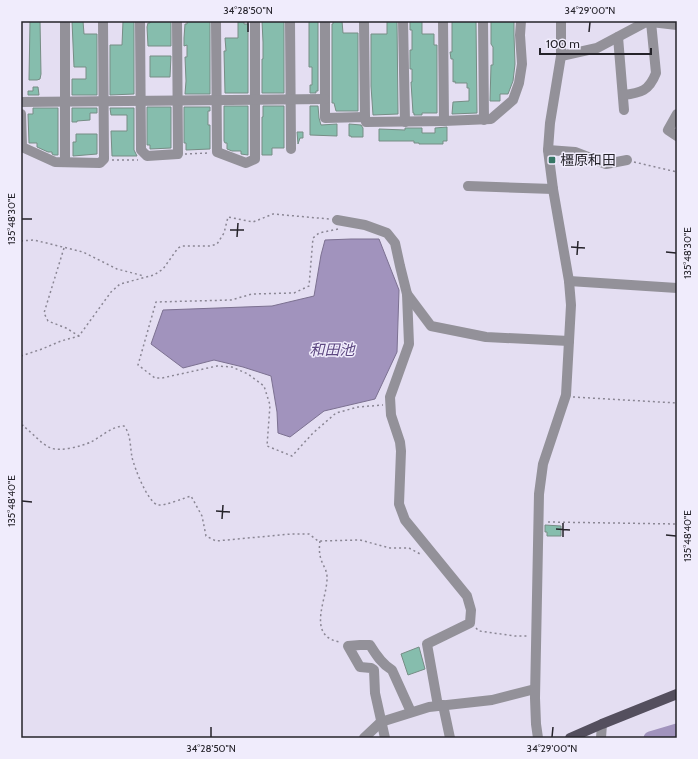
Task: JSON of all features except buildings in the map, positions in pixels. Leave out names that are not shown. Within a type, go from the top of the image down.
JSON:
[{"type":"main road","points":[[570,738],[677,694]]},
{"type":"street","points":[[65,21],[65,162]]},
{"type":"street","points":[[21,114],[22,147],[56,162],[100,163],[104,159],[103,21]]},
{"type":"street","points":[[140,21],[141,150],[147,156],[178,154],[177,21]]},
{"type":"street","points":[[216,21],[217,152],[246,163],[255,159],[255,21]]},
{"type":"street","points":[[290,21],[292,149]]},
{"type":"street","points":[[325,21],[325,118],[365,116]]},
{"type":"street","points":[[364,21],[366,122],[491,119],[513,100],[520,82],[522,64],[520,35],[521,21]]},
{"type":"street","points":[[403,21],[405,122]]},
{"type":"street","points":[[442,21],[444,121]]},
{"type":"street","points":[[483,21],[484,120]]},
{"type":"street","points":[[538,738],[535,689],[539,494],[543,464],[566,396],[571,305],[569,281],[553,189],[548,150],[550,123],[561,56],[561,21]]},
{"type":"street","points":[[561,56],[597,48],[644,23],[651,22],[677,25]]},
{"type":"street","points":[[623,96],[638,94],[646,90],[654,79],[656,73],[651,22]]},
{"type":"street","points":[[618,37],[624,110]]},
{"type":"street","points":[[21,102],[325,99]]},
{"type":"street","points":[[677,114],[668,130],[677,136]]},
{"type":"street","points":[[548,150],[575,152],[606,164],[627,160]]},
{"type":"street","points":[[468,186],[553,189]]},
{"type":"street","points":[[339,224],[365,224],[387,233],[396,243],[407,294],[409,344],[390,397],[391,415],[400,442],[401,451],[399,504],[405,520],[467,596],[471,610],[470,623],[427,644],[440,705],[450,738]]},
{"type":"street","points":[[569,281],[677,288]]},
{"type":"street","points":[[407,294],[430,326],[486,337],[569,341]]},
{"type":"street","points":[[385,738],[375,693],[374,670],[371,668],[360,667],[348,646],[370,645],[379,659],[392,670],[411,712]]},
{"type":"street","points":[[364,738],[381,722],[411,712],[440,705],[492,700],[535,689]]},
{"type":"street","points":[[601,738],[602,724]]},
{"type":"path","points":[[178,154],[217,152]]},
{"type":"path","points":[[104,159],[143,160],[147,156]]},
{"type":"path","points":[[627,160],[677,172]]},
{"type":"path","points":[[21,356],[79,336],[111,292],[120,284],[154,275],[163,269],[174,253],[182,246],[210,246],[218,244],[224,233],[228,217],[253,222],[274,214],[339,224]]},
{"type":"path","points":[[339,224],[319,233],[313,238],[309,286],[294,292],[252,294],[231,300],[156,302],[138,365],[155,378],[162,378],[217,366],[232,367],[248,374],[264,386],[270,405],[268,446],[292,456],[313,432],[336,413],[358,407],[390,404]]},
{"type":"path","points":[[21,241],[34,240],[84,252],[117,269],[146,277]]},
{"type":"path","points":[[64,248],[44,314],[48,321],[66,328],[79,336]]},
{"type":"path","points":[[566,396],[677,403]]},
{"type":"path","points":[[21,420],[22,426],[51,448],[63,450],[90,443],[102,434],[124,426],[128,435],[132,458],[142,483],[153,503],[160,505],[192,496],[202,516],[206,536],[216,541],[291,534],[309,534],[320,541],[360,540],[390,548],[409,548],[422,555]]},
{"type":"path","points":[[538,523],[677,524]]},
{"type":"path","points":[[320,541],[319,551],[321,561],[327,574],[327,584],[320,615],[320,625],[324,634],[328,638],[348,646]]},
{"type":"path","points":[[470,623],[479,630],[515,636],[537,636]]},
{"type":"water","name":"和田池","points":[[379,239],[399,290],[397,352],[375,399],[324,411],[290,437],[278,433],[277,412],[271,376],[214,360],[183,368],[151,344],[163,310],[272,306],[314,296],[325,240]]},
{"type":"waterway","points":[[650,738],[677,730]]},
{"type":"place","name":"橿原和田","points":[[552,160]]}]
